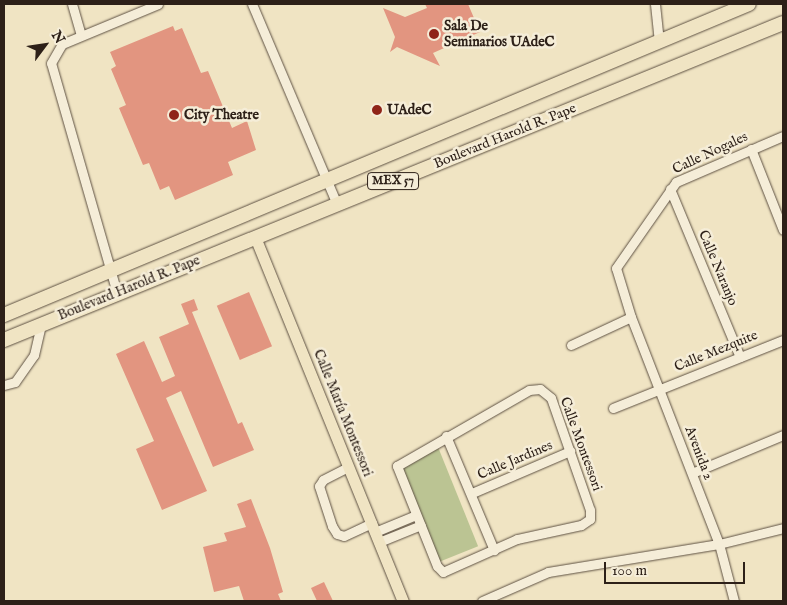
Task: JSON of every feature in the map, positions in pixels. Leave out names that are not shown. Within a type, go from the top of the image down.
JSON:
[{"type":"highway","name":"Boulevard Harold R. Pape","points":[[4,315],[659,40],[750,4]]},
{"type":"highway","name":"Boulevard Harold R. Pape","points":[[4,340],[255,236],[783,23]]},
{"type":"main road","name":"Calle María Montessori","points":[[255,236],[403,601]]},
{"type":"street","points":[[72,4],[81,35]]},
{"type":"street","points":[[117,293],[51,63],[57,48],[81,35],[158,4]]},
{"type":"street","points":[[252,4],[337,204]]},
{"type":"street","points":[[655,4],[659,40]]},
{"type":"street","name":"Calle Nogales","points":[[623,256],[670,189],[683,178],[783,136]]},
{"type":"street","points":[[751,149],[783,230]]},
{"type":"street","name":"Calle Naranjo","points":[[670,189],[740,356]]},
{"type":"street","name":"Avenida 2","points":[[623,256],[616,268],[631,317],[719,544],[734,601]]},
{"type":"street","points":[[571,345],[631,317]]},
{"type":"street","points":[[4,385],[15,382],[34,355],[40,325]]},
{"type":"street","name":"Calle Mezquite","points":[[612,408],[783,340]]},
{"type":"street","name":"Calle Montessori","points":[[540,389],[551,398],[570,451],[590,510],[588,522],[532,533],[443,572],[437,566],[396,468],[400,461],[529,390],[540,389]]},
{"type":"street","points":[[692,473],[783,435]]},
{"type":"street","points":[[446,436],[472,493],[494,550]]},
{"type":"street","name":"Calle Jardines","points":[[472,493],[570,451]]},
{"type":"street","points":[[348,466],[323,480],[319,486],[332,526],[337,534],[344,536],[421,525]]},
{"type":"street","points":[[375,532],[416,515]]},
{"type":"street","points":[[488,600],[548,572],[719,544],[783,528]]},
{"type":"green space","points":[[438,447],[478,546],[436,563],[396,464]]},
{"type":"building","name":"Sala De Seminarios UAdeC","points":[[425,4],[468,4],[480,32],[433,53],[440,66],[397,47],[390,52],[395,37],[383,8],[405,17],[427,8]]},
{"type":"building","name":"City Theatre","points":[[173,26],[175,31],[182,28],[201,73],[208,71],[232,128],[247,121],[256,150],[228,162],[233,175],[175,200],[169,186],[160,190],[149,163],[143,165],[119,108],[126,105],[111,69],[116,66],[110,52]]},
{"type":"building","points":[[249,292],[272,346],[240,360],[217,306]]},
{"type":"building","points":[[194,299],[198,310],[192,312],[238,424],[242,422],[254,450],[213,467],[181,391],[166,398],[207,491],[162,510],[136,449],[154,441],[116,354],[144,341],[162,382],[175,376],[159,337],[189,324],[181,304]]},
{"type":"building","points":[[251,499],[270,548],[283,592],[278,594],[281,601],[244,601],[239,586],[214,592],[203,547],[227,541],[224,533],[246,527],[237,504]]},
{"type":"building","points":[[324,582],[333,601],[317,601],[311,588]]},
{"type":"place","name":"Sala De Seminarios UAdeC","points":[[434,34]]},
{"type":"place","name":"UAdeC","points":[[377,110]]},
{"type":"place","name":"City Theatre","points":[[174,115]]}]
